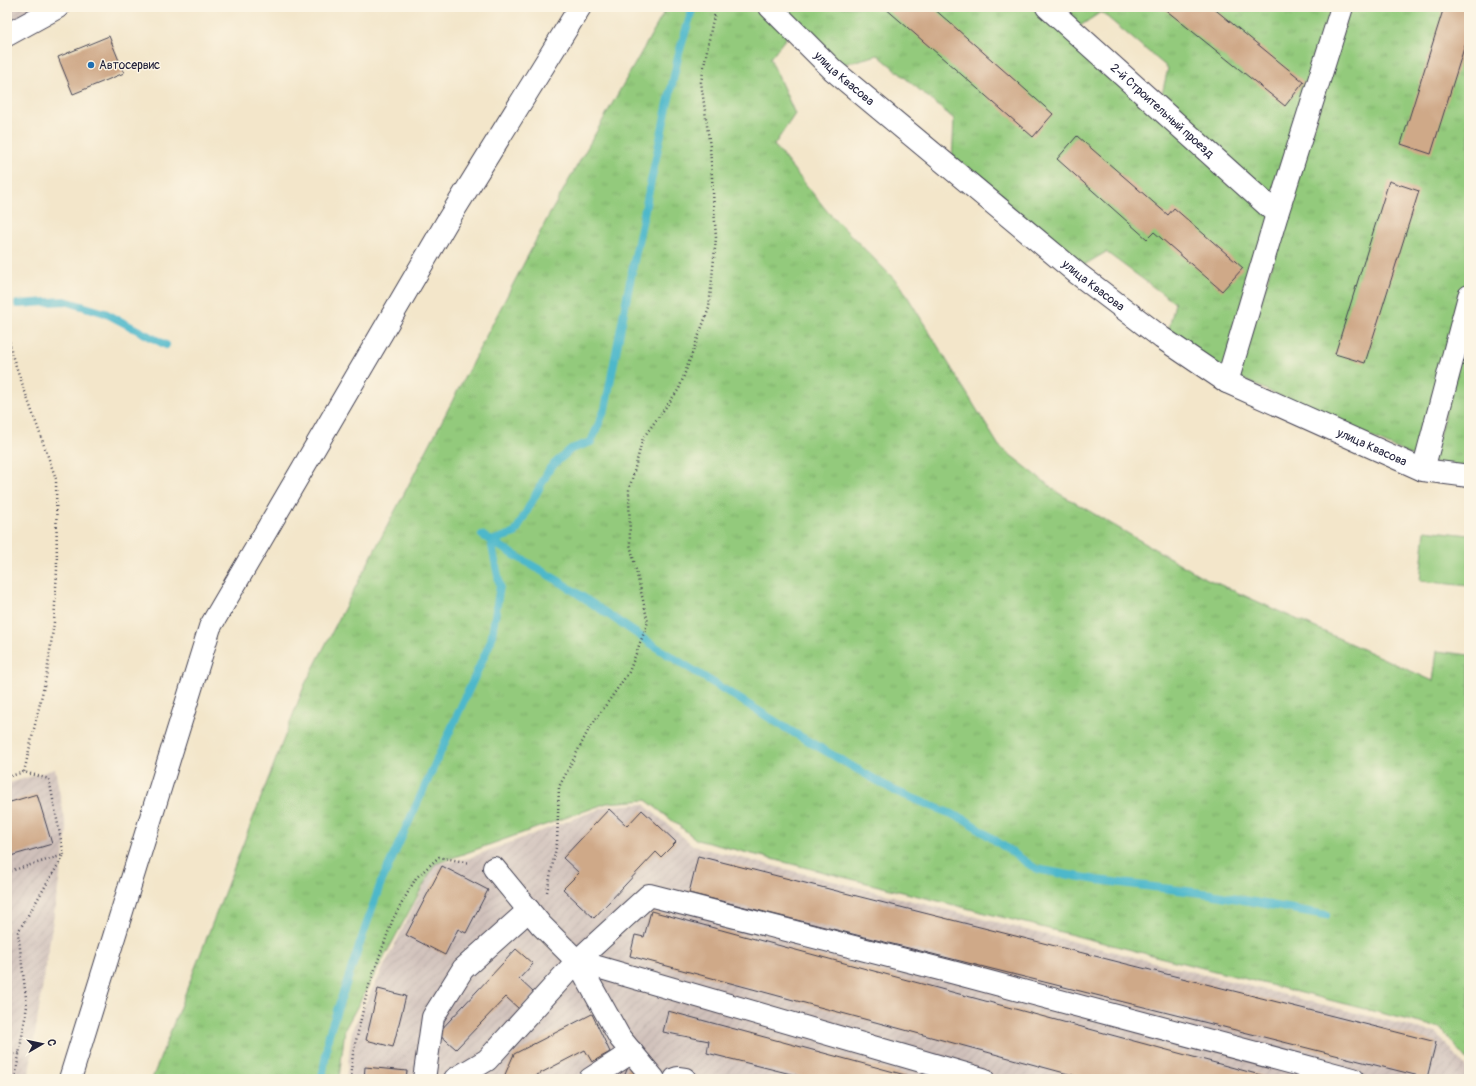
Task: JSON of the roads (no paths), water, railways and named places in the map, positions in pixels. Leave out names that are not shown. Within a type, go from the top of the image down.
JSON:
[{"type":"street","points":[[7,35],[58,7]]},
{"type":"street","points":[[70,1079],[210,627],[448,220],[580,7]]},
{"type":"street","name":"улица Квасова","points":[[770,7],[833,70],[1078,274],[1162,338],[1228,382],[1422,470],[1469,476]]},
{"type":"street","name":"2-й Строительный проезд","points":[[1046,7],[1278,214]]},
{"type":"street","points":[[1228,382],[1338,9]]},
{"type":"street","points":[[1422,470],[1469,296]]},
{"type":"street","points":[[494,868],[529,910],[577,961],[620,1038],[654,1079]]},
{"type":"street","points":[[455,1079],[487,1060],[577,961],[649,895],[948,971],[1353,1079]]},
{"type":"street","points":[[424,1079],[433,1016],[463,969],[529,910]]},
{"type":"street","points":[[577,961],[983,1079]]},
{"type":"street","points":[[590,1079],[632,1052]]},
{"type":"street","points":[[675,1079],[685,1079]]},
{"type":"waterway","points":[[491,541],[515,533],[550,468],[571,449],[591,442],[605,409],[657,153],[679,53],[693,7]]},
{"type":"waterway","points":[[18,304],[65,301],[105,313],[166,345]]},
{"type":"waterway","points":[[322,1079],[329,1034],[380,885],[491,641],[500,586],[491,541],[482,535]]},
{"type":"waterway","points":[[491,541],[562,583],[659,649],[789,730],[895,791],[966,820],[1036,869],[1097,880],[1210,894],[1326,915]]},
{"type":"place","name":"Автосервис","points":[[91,65]]}]
